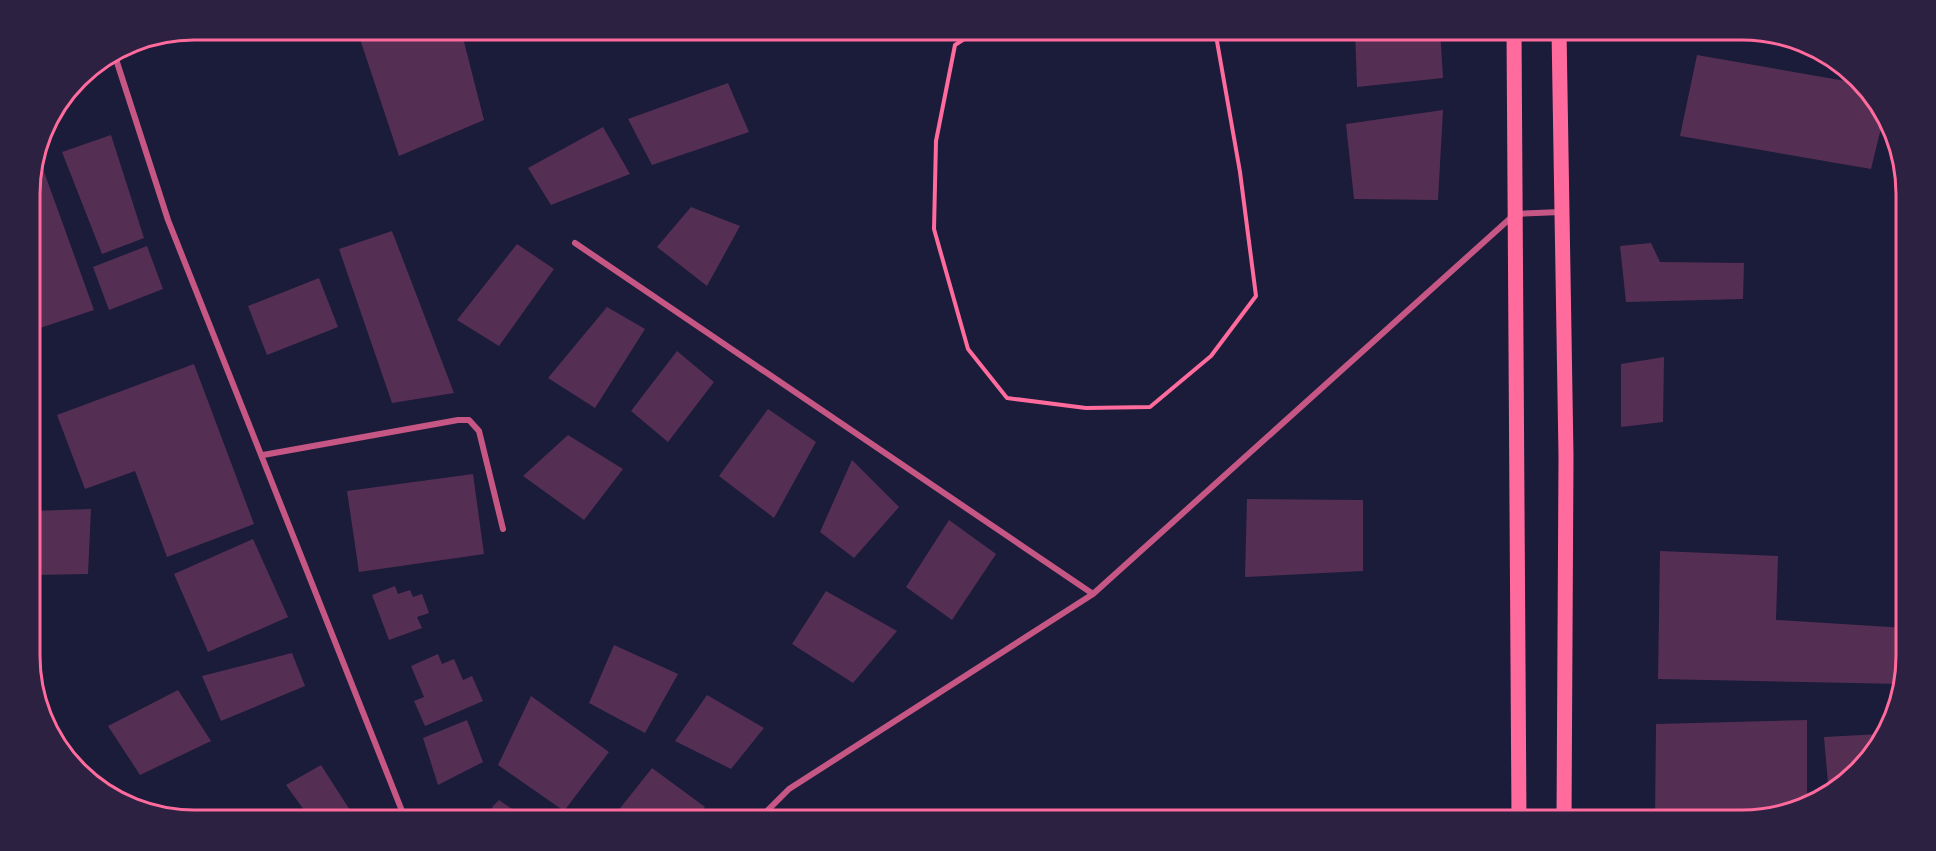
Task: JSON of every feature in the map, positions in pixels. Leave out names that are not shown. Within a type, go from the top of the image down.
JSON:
[{"type":"main road","points":[[1514,40],[1519,810]]},
{"type":"main road","points":[[1559,40],[1566,456],[1564,810]]},
{"type":"street","points":[[117,61],[168,220],[402,810]]},
{"type":"street","points":[[768,810],[789,789],[1093,594],[1515,214],[1562,212]]},
{"type":"street","points":[[575,243],[1093,594]]},
{"type":"street","points":[[263,455],[458,420],[469,420],[479,431],[503,529]]},
{"type":"path","points":[[963,40],[955,45],[936,141],[934,229],[968,349],[1007,398],[1086,408],[1150,407],[1211,356],[1256,296],[1240,171],[1217,40]]},
{"type":"building","points":[[360,40],[464,40],[484,120],[399,156]]},
{"type":"building","points":[[1355,40],[1441,40],[1443,78],[1357,87]]},
{"type":"building","points":[[1697,55],[1844,81],[1864,101],[1881,129],[1871,169],[1680,136]]},
{"type":"building","points":[[728,83],[749,132],[652,165],[628,119]]},
{"type":"building","points":[[1443,110],[1438,200],[1354,199],[1346,124]]},
{"type":"building","points":[[603,127],[630,174],[551,205],[528,168]]},
{"type":"building","points":[[111,135],[144,238],[102,254],[62,152]]},
{"type":"building","points":[[42,169],[94,310],[41,328],[41,184]]},
{"type":"building","points":[[691,207],[740,226],[707,286],[657,247]]},
{"type":"building","points":[[392,231],[454,393],[392,403],[339,249]]},
{"type":"building","points":[[1651,243],[1660,262],[1744,263],[1743,299],[1626,302],[1620,246]]},
{"type":"building","points":[[517,244],[554,269],[499,346],[457,320]]},
{"type":"building","points":[[147,246],[163,289],[109,310],[93,267]]},
{"type":"building","points":[[319,278],[338,327],[267,355],[248,306]]},
{"type":"building","points":[[607,307],[645,329],[595,408],[548,378]]},
{"type":"building","points":[[677,351],[714,382],[668,442],[631,411]]},
{"type":"building","points":[[1664,357],[1663,422],[1621,427],[1621,364]]},
{"type":"building","points":[[194,364],[254,524],[167,557],[135,471],[85,489],[57,415]]},
{"type":"building","points":[[768,409],[816,442],[774,518],[719,476]]},
{"type":"building","points":[[568,435],[623,469],[584,520],[523,476]]},
{"type":"building","points":[[852,460],[899,507],[854,558],[820,532]]},
{"type":"building","points":[[473,474],[484,554],[359,572],[347,491]]},
{"type":"building","points":[[1247,499],[1363,500],[1363,571],[1245,577]]},
{"type":"building","points":[[91,509],[88,574],[40,575],[40,511]]},
{"type":"building","points":[[949,520],[996,554],[952,620],[906,587]]},
{"type":"building","points":[[253,539],[288,617],[208,652],[174,574]]},
{"type":"building","points":[[1660,551],[1778,556],[1776,620],[1896,627],[1893,684],[1658,679]]},
{"type":"building","points":[[395,586],[398,594],[410,590],[413,597],[422,594],[429,613],[417,617],[422,628],[389,640],[372,595]]},
{"type":"building","points":[[826,591],[897,631],[853,683],[792,644]]},
{"type":"building","points":[[614,645],[678,674],[645,733],[589,703]]},
{"type":"building","points":[[292,653],[305,686],[221,721],[202,676]]},
{"type":"building","points":[[438,654],[442,664],[454,659],[463,680],[472,676],[483,701],[425,726],[414,701],[424,697],[411,666]]},
{"type":"building","points":[[178,690],[211,741],[140,775],[108,726]]},
{"type":"building","points":[[707,695],[764,728],[731,769],[675,741]]},
{"type":"building","points":[[531,696],[609,752],[565,810],[498,765]]},
{"type":"building","points":[[467,720],[483,762],[438,785],[423,738]]},
{"type":"building","points":[[1807,720],[1807,796],[1772,808],[1752,810],[1655,810],[1656,724]]},
{"type":"building","points":[[1875,734],[1850,765],[1828,784],[1824,737]]},
{"type":"building","points":[[321,765],[350,810],[304,810],[286,785]]},
{"type":"building","points":[[652,768],[705,807],[703,810],[619,810]]},
{"type":"building","points":[[499,800],[513,810],[492,810]]}]
